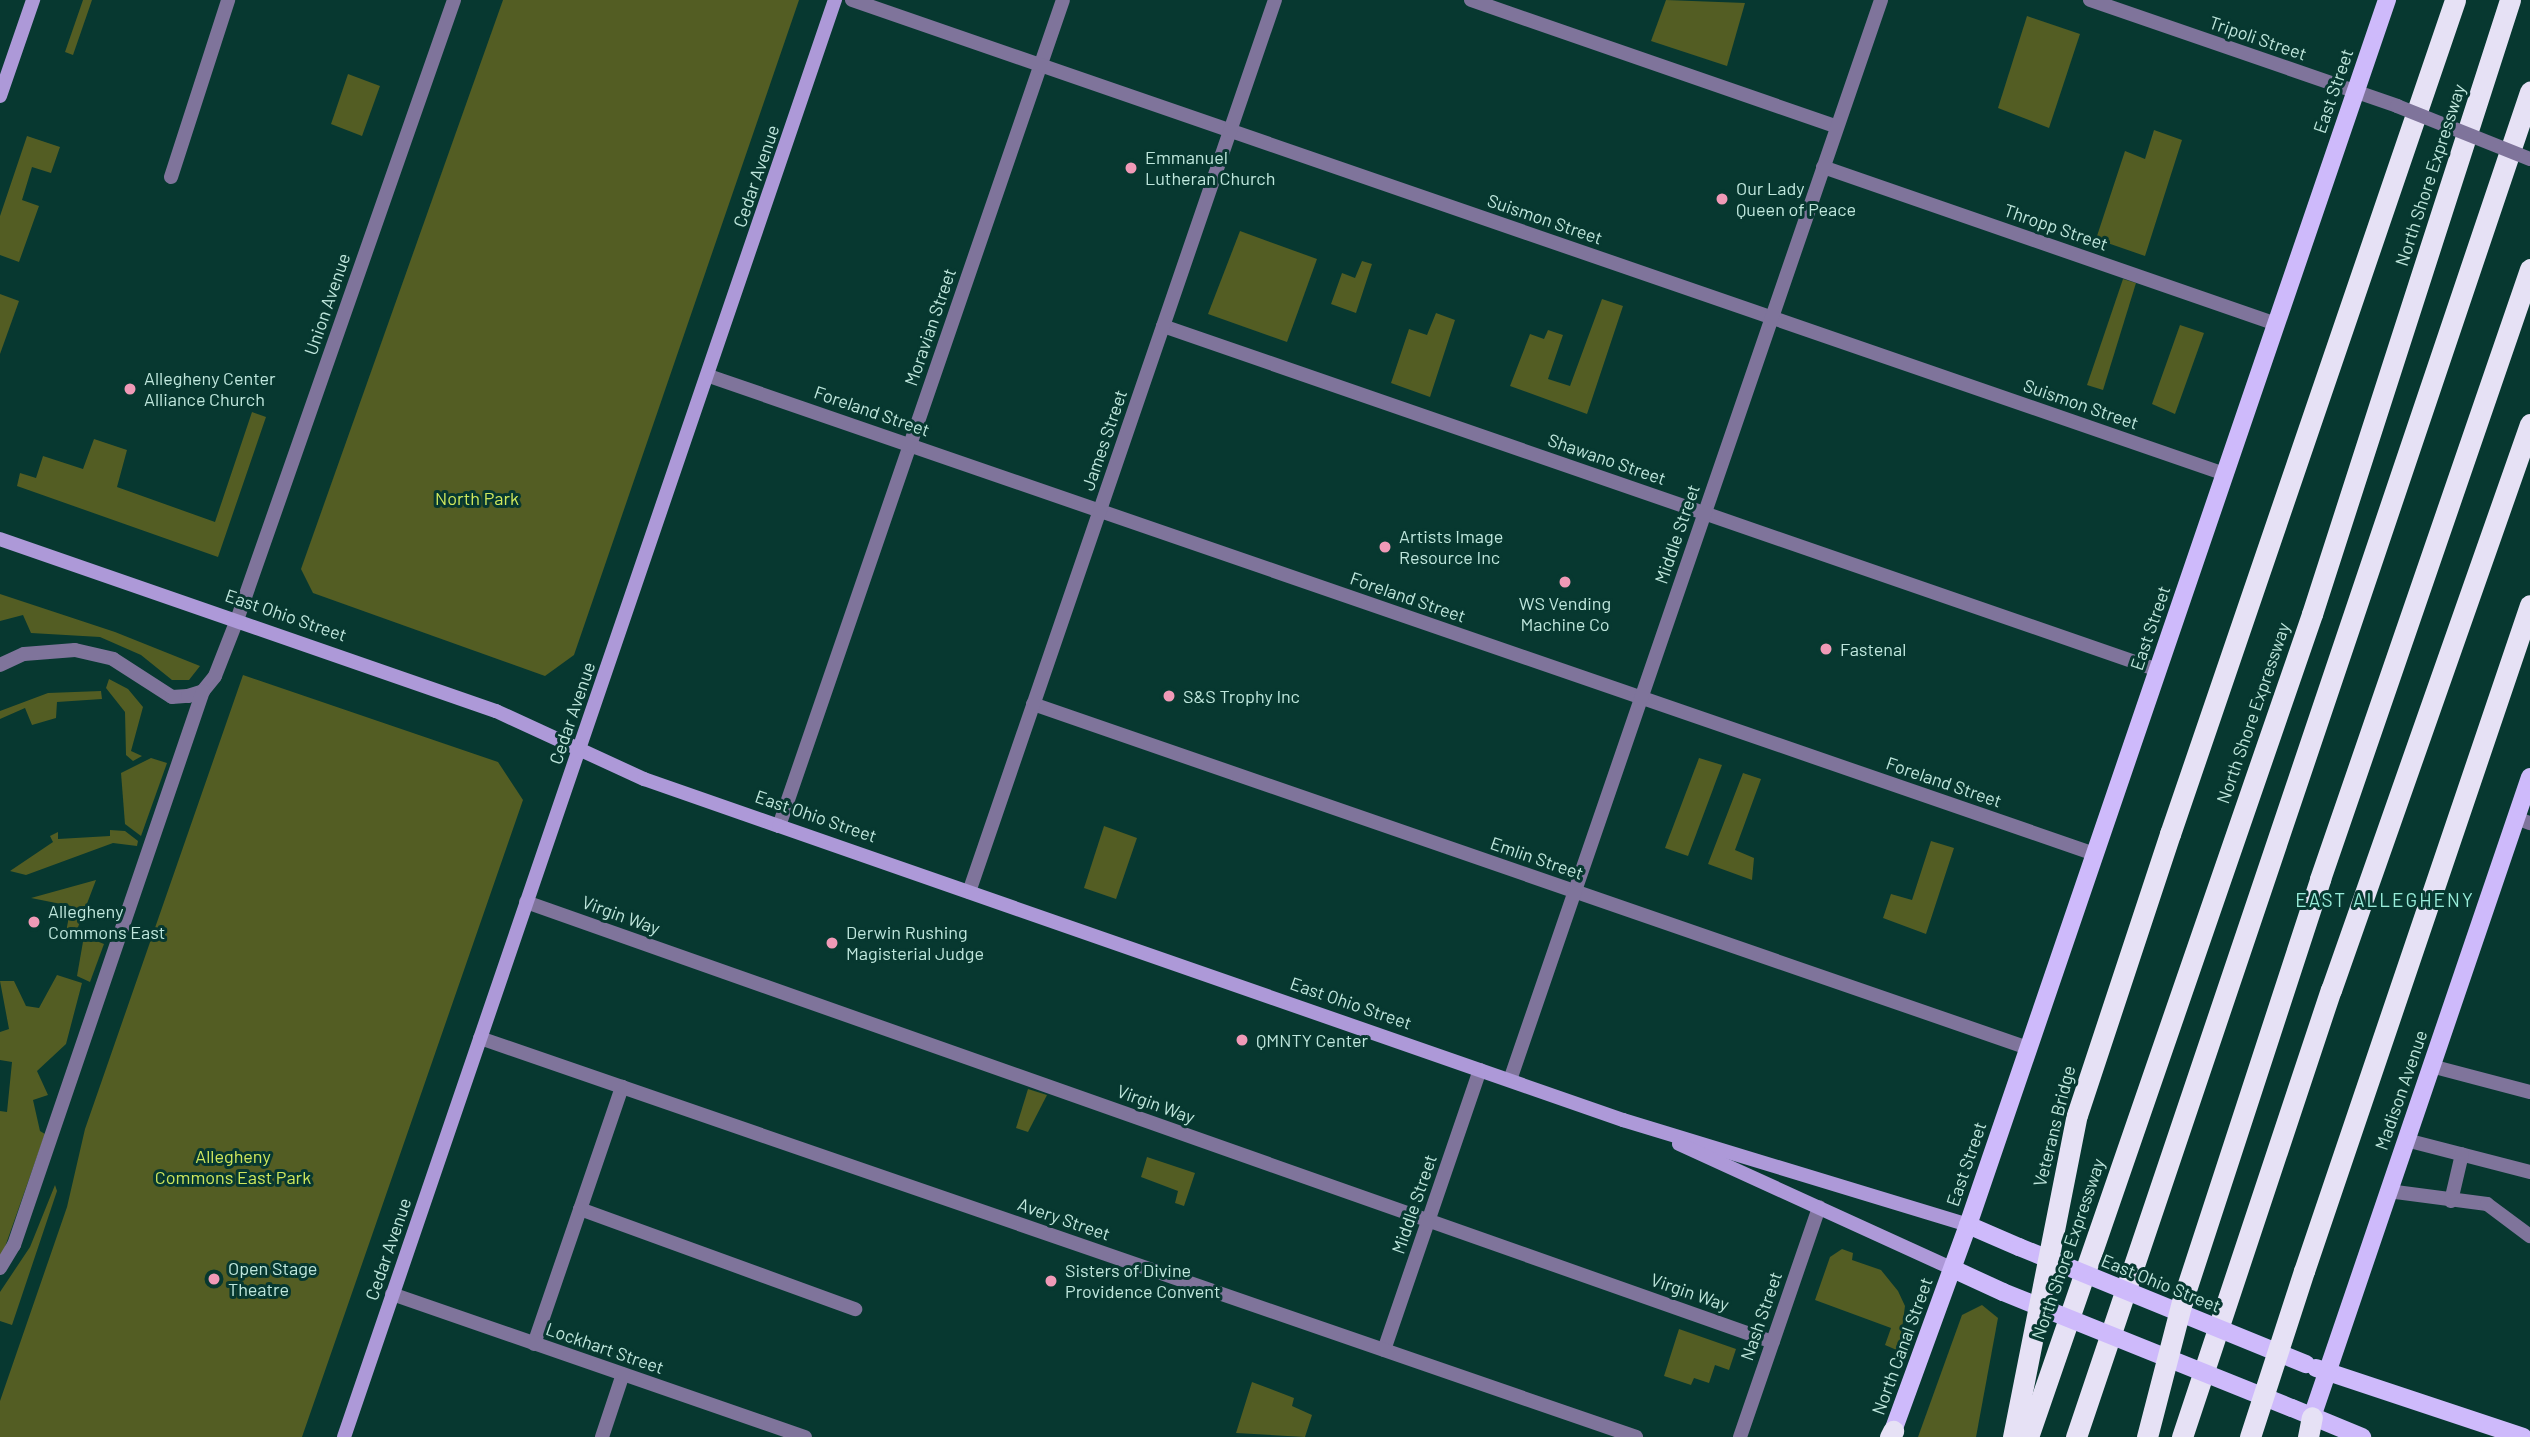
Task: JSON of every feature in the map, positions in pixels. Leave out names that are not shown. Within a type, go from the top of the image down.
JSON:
[{"type":"highway","name":"Veterans Bridge","points":[[2013,1437],[2077,1115],[2170,834],[2455,0]]},
{"type":"highway","name":"North Shore Expressway","points":[[2028,1437],[2312,614],[2510,0]]},
{"type":"highway","points":[[2076,1437],[2530,92]]},
{"type":"highway","points":[[2147,1437],[2182,1302],[2320,879],[2530,269]]},
{"type":"highway","points":[[2182,1437],[2327,1004],[2530,424]]},
{"type":"highway","points":[[2250,1437],[2423,916],[2530,605]]},
{"type":"main road","points":[[0,96],[33,0]]},
{"type":"main road","name":"Cedar Avenue","points":[[344,1437],[709,376],[835,0]]},
{"type":"main road","name":"East Street","points":[[1953,1269],[2387,0]]},
{"type":"main road","name":"East Ohio Street","points":[[0,539],[496,711],[582,747],[644,779],[1623,1120],[1968,1225],[2326,1372],[2523,1437]]},
{"type":"main road","name":"Madison Avenue","points":[[2310,1427],[2326,1372],[2431,1066],[2523,820],[2530,777]]},
{"type":"main road","name":"East Ohio Street","points":[[1623,1120],[2003,1292],[2292,1408],[2310,1427],[2362,1437]]},
{"type":"main road","name":"North Canal Street","points":[[1891,1435],[1953,1269]]},
{"type":"street","points":[[171,177],[228,0]]},
{"type":"street","name":"Union Avenue","points":[[0,1268],[14,1245],[203,691],[223,662],[454,0]]},
{"type":"street","name":"Suismon Street","points":[[852,0],[2225,474]]},
{"type":"street","name":"Moravian Street","points":[[779,826],[1063,0]]},
{"type":"street","name":"James Street","points":[[969,892],[1275,0]]},
{"type":"street","points":[[1471,0],[1837,127]]},
{"type":"street","name":"Middle Street","points":[[1510,1080],[1881,0]]},
{"type":"street","name":"Tripoli Street","points":[[2090,0],[2398,106],[2530,159]]},
{"type":"street","name":"Thropp Street","points":[[1824,167],[2277,324]]},
{"type":"street","name":"Shawano Street","points":[[1163,326],[2158,670]]},
{"type":"street","name":"Foreland Street","points":[[709,376],[2095,854]]},
{"type":"street","points":[[0,665],[51,649],[75,650],[113,659],[172,696],[203,691]]},
{"type":"street","name":"Emlin Street","points":[[1033,704],[2028,1048]]},
{"type":"street","name":"Virgin Way","points":[[526,902],[1773,1342]]},
{"type":"street","name":"Avery Street","points":[[480,1038],[1636,1437]]},
{"type":"street","points":[[2431,1066],[2530,1092]]},
{"type":"street","name":"Middle Street","points":[[1384,1350],[1480,1070]]},
{"type":"street","points":[[534,1343],[622,1087]]},
{"type":"street","points":[[2406,1140],[2530,1172]]},
{"type":"street","points":[[2451,1201],[2462,1154]]},
{"type":"street","points":[[2388,1191],[2487,1204],[2530,1236]]},
{"type":"street","name":"Nash Street","points":[[1740,1437],[1819,1207]]},
{"type":"street","points":[[580,1209],[855,1309]]},
{"type":"street","name":"Lockhart Street","points":[[392,1294],[805,1437]]},
{"type":"street","points":[[602,1437],[624,1374]]},
{"type":"green space","points":[[83,0],[92,0],[73,55],[65,52]]},
{"type":"green space","name":"North Park","points":[[503,0],[799,0],[574,655],[545,676],[313,593],[301,569]]},
{"type":"green space","points":[[1666,0],[1745,3],[1727,66],[1651,41]]},
{"type":"green space","points":[[2027,16],[2080,34],[2049,128],[1998,108]]},
{"type":"green space","points":[[348,74],[380,86],[362,136],[331,124]]},
{"type":"green space","points":[[2154,130],[2182,140],[2145,256],[2096,239],[2125,151],[2145,159]]},
{"type":"green space","points":[[27,136],[60,147],[51,173],[32,167],[22,200],[39,206],[19,262],[0,255],[0,216]]},
{"type":"green space","points":[[1240,231],[1317,259],[1287,342],[1208,314]]},
{"type":"green space","points":[[1362,261],[1372,264],[1356,313],[1331,304],[1342,273],[1355,278]]},
{"type":"green space","points":[[2123,279],[2136,283],[2103,390],[2087,385]]},
{"type":"green space","points":[[0,294],[19,301],[0,354]]},
{"type":"green space","points":[[1602,299],[1623,306],[1587,414],[1510,386],[1530,334],[1544,339],[1548,330],[1563,335],[1548,379],[1570,386]]},
{"type":"green space","points":[[1436,313],[1455,320],[1430,397],[1391,383],[1409,329],[1427,335]]},
{"type":"green space","points":[[2180,325],[2204,333],[2175,414],[2152,404]]},
{"type":"green space","points":[[252,412],[266,417],[218,557],[17,486],[20,473],[36,478],[43,456],[83,469],[94,439],[127,450],[117,487],[215,522]]},
{"type":"green space","points":[[0,594],[115,632],[200,666],[189,680],[172,680],[141,655],[100,637],[31,633],[23,615],[0,621]]},
{"type":"green space","name":"Allegheny Commons East Park","points":[[243,675],[498,762],[523,800],[302,1437],[0,1437],[0,1401],[67,1207],[85,1129]]},
{"type":"green space","points":[[109,679],[128,689],[143,707],[131,751],[142,756],[133,761],[126,755],[125,712],[106,688]]},
{"type":"green space","points":[[101,691],[102,699],[57,702],[56,718],[32,725],[25,708],[0,719],[0,711],[48,693]]},
{"type":"green space","points":[[151,758],[167,763],[141,836],[125,824],[121,773]]},
{"type":"green space","points":[[1699,758],[1722,765],[1688,856],[1665,848]]},
{"type":"green space","points":[[1743,773],[1761,779],[1735,850],[1754,858],[1752,880],[1708,864]]},
{"type":"green space","points":[[1104,826],[1137,838],[1116,899],[1084,888]]},
{"type":"green space","points":[[110,830],[125,831],[138,841],[137,846],[113,843],[26,875],[10,871],[53,842],[50,836],[58,832],[58,839],[110,836]]},
{"type":"green space","points":[[1931,841],[1954,848],[1926,934],[1883,918],[1891,894],[1912,900]]},
{"type":"green space","points":[[96,880],[75,935],[66,932],[71,906],[31,898]]},
{"type":"green space","points":[[84,936],[104,944],[90,982],[77,976]]},
{"type":"green space","points":[[57,975],[82,983],[66,1044],[37,1071],[48,1095],[33,1100],[40,1131],[45,1134],[0,1261],[0,1111],[7,1112],[12,1062],[0,1060],[0,1032],[9,1029],[0,981],[14,981],[26,1006],[39,1008]]},
{"type":"green space","points":[[1028,1089],[1047,1095],[1028,1132],[1016,1128]]},
{"type":"green space","points":[[1147,1157],[1195,1173],[1184,1206],[1175,1203],[1178,1191],[1141,1177]]},
{"type":"green space","points":[[55,1185],[57,1191],[12,1325],[0,1321],[0,1292],[30,1247]]},
{"type":"green space","points":[[1842,1249],[1853,1253],[1852,1260],[1881,1270],[1898,1291],[1905,1306],[1899,1351],[1885,1345],[1891,1328],[1815,1300],[1830,1257]]},
{"type":"green space","points":[[1982,1305],[1998,1318],[1976,1437],[1918,1437],[1962,1315]]},
{"type":"green space","points":[[1679,1329],[1736,1349],[1729,1370],[1715,1365],[1709,1383],[1694,1378],[1691,1385],[1664,1376]]},
{"type":"green space","points":[[1252,1382],[1294,1398],[1292,1406],[1312,1415],[1305,1437],[1236,1433]]},
{"type":"place","name":"Emmanuel Lutheran Church","points":[[1131,168]]},
{"type":"place","name":"Our Lady Queen of Peace","points":[[1722,199]]},
{"type":"place","name":"Allegheny Center Alliance Church","points":[[130,389]]},
{"type":"place","name":"Artists Image Resource Inc","points":[[1385,547]]},
{"type":"place","name":"WS Vending Machine Co","points":[[1565,582]]},
{"type":"place","name":"Fastenal","points":[[1826,649]]},
{"type":"place","name":"S&S Trophy Inc","points":[[1169,696]]},
{"type":"place","name":"Allegheny Commons East","points":[[34,922]]},
{"type":"place","name":"Derwin Rushing Magisterial Judge","points":[[832,943]]},
{"type":"place","name":"QMNTY Center","points":[[1242,1040]]},
{"type":"place","name":"Open Stage Theatre","points":[[214,1279]]},
{"type":"place","name":"Sisters of Divine Providence Convent","points":[[1051,1281]]},
{"type":"district","name":"EAST ALLEGHENY","points":[[2385,900]]}]
